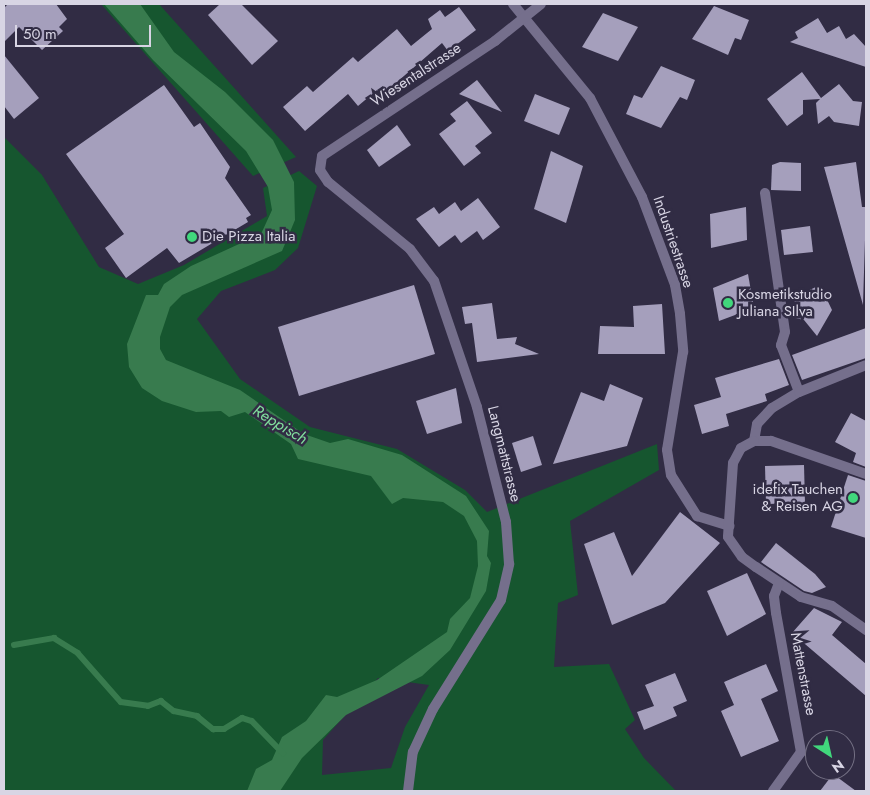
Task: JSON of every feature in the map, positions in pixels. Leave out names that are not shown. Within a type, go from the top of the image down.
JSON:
[{"type":"street","name":"Industriestrasse","points":[[514,4],[590,98],[642,197],[675,285],[680,314],[683,352],[667,450],[671,475],[696,516],[729,526]]},
{"type":"street","name":"Wiesentalstrasse","points":[[322,156],[526,18],[540,4]]},
{"type":"street","name":"Langmattstrasse","points":[[322,156],[320,170],[328,182],[410,248],[434,281],[477,407],[506,522],[509,564],[501,600],[433,709],[414,752],[408,791]]},
{"type":"street","points":[[765,193],[785,332],[781,345],[798,392]]},
{"type":"street","points":[[754,441],[757,424],[798,392],[866,365]]},
{"type":"street","points":[[866,474],[771,441],[754,441],[741,448],[733,463],[728,537],[737,552],[779,583],[801,597],[832,606],[866,630]]},
{"type":"street","name":"Mattenstrasse","points":[[773,791],[802,752],[776,614],[779,583]]},
{"type":"shaded area","points":[[101,4],[159,4],[296,157],[253,176]]},
{"type":"shaded area","points":[[4,137],[42,175],[99,267],[138,284],[184,265],[267,216],[263,188],[299,171],[317,186],[298,248],[275,270],[221,291],[197,319],[240,379],[310,427],[397,449],[465,490],[487,512],[657,444],[659,470],[570,521],[578,595],[558,603],[554,667],[609,664],[635,720],[625,729],[644,758],[676,791],[4,791]],"holes":[[[378,678],[429,685],[405,727],[391,768],[322,775],[323,740]]]},
{"type":"water","name":"Reppisch","points":[[104,4],[140,4],[174,52],[225,92],[273,140],[294,182],[295,220],[282,251],[182,295],[170,307],[160,337],[160,349],[166,360],[240,390],[304,434],[330,443],[348,439],[402,455],[466,496],[489,531],[487,556],[491,563],[486,591],[450,650],[422,676],[346,715],[302,758],[280,791],[247,791],[256,769],[272,760],[282,737],[306,721],[326,695],[337,697],[377,680],[447,632],[450,619],[470,598],[478,566],[477,541],[464,516],[443,502],[403,498],[392,504],[371,476],[298,459],[291,444],[245,412],[229,417],[221,411],[196,412],[162,401],[142,388],[129,367],[127,344],[146,295],[158,295],[164,284],[191,266],[261,234],[272,210],[268,187],[246,151],[153,60]]},
{"type":"building","points":[[8,4],[56,4],[67,19],[59,27],[63,31],[42,50],[19,27],[4,42],[4,8]]},
{"type":"building","points":[[220,4],[241,4],[278,41],[252,65],[208,15]]},
{"type":"building","points":[[714,6],[749,20],[741,40],[735,38],[728,55],[692,39]]},
{"type":"building","points":[[459,7],[476,30],[448,51],[442,43],[382,95],[377,90],[358,106],[348,94],[305,131],[283,107],[307,86],[313,92],[353,57],[358,62],[397,29],[411,46],[432,29],[428,19],[440,10],[445,17]]},
{"type":"building","points":[[603,13],[638,27],[618,61],[582,47]]},
{"type":"building","points":[[818,18],[827,33],[839,26],[846,39],[854,34],[866,47],[866,67],[790,42],[798,38],[795,32]]},
{"type":"building","points":[[4,55],[39,98],[14,119],[4,106]]},
{"type":"building","points":[[661,66],[695,80],[687,100],[680,97],[661,128],[626,114],[634,95],[642,98]]},
{"type":"building","points":[[802,72],[821,98],[839,84],[853,101],[862,102],[859,126],[834,122],[829,116],[818,124],[816,103],[820,99],[803,100],[803,114],[787,126],[767,99]]},
{"type":"building","points":[[477,80],[502,112],[459,94]]},
{"type":"building","points":[[164,85],[194,127],[200,123],[230,167],[225,178],[251,215],[246,218],[248,222],[179,263],[167,248],[126,278],[105,248],[124,234],[66,154]]},
{"type":"building","points":[[535,94],[570,108],[559,135],[524,121]]},
{"type":"building","points":[[467,101],[492,133],[475,146],[481,153],[464,166],[439,134],[456,121],[450,114]]},
{"type":"building","points":[[397,125],[411,145],[379,167],[367,150]]},
{"type":"building","points":[[551,151],[583,166],[566,223],[534,209]]},
{"type":"building","points":[[780,162],[801,163],[801,191],[771,190],[772,165]]},
{"type":"building","points":[[856,162],[862,207],[866,207],[863,305],[824,167]]},
{"type":"building","points":[[478,198],[500,227],[483,240],[477,231],[461,243],[455,235],[439,247],[416,219],[434,207],[439,214],[455,202],[461,211]]},
{"type":"building","points":[[746,207],[747,240],[711,248],[710,214]]},
{"type":"building","points":[[810,226],[813,252],[784,255],[781,230]]},
{"type":"building","points":[[748,274],[754,308],[719,321],[713,288]]},
{"type":"building","points":[[414,285],[435,354],[299,396],[278,327]]},
{"type":"building","points":[[820,285],[832,310],[817,336],[804,320],[795,318],[798,309],[793,298]]},
{"type":"building","points":[[492,303],[497,339],[517,337],[515,344],[539,354],[477,362],[472,323],[465,324],[462,307]]},
{"type":"building","points":[[662,304],[665,354],[598,354],[600,326],[634,327],[633,306]]},
{"type":"building","points":[[866,328],[866,358],[802,380],[792,355]]},
{"type":"building","points":[[779,359],[789,385],[765,394],[767,401],[726,414],[729,426],[702,434],[694,405],[721,397],[715,378]]},
{"type":"building","points":[[610,384],[643,398],[627,446],[553,464],[581,392],[604,401]]},
{"type":"building","points":[[456,388],[462,423],[427,434],[416,401]]},
{"type":"building","points":[[851,413],[866,421],[866,467],[853,462],[856,453],[835,442]]},
{"type":"building","points":[[533,436],[542,465],[521,472],[512,443]]},
{"type":"building","points":[[804,465],[805,503],[766,504],[765,466]]},
{"type":"building","points":[[848,475],[866,481],[866,538],[831,527]]},
{"type":"building","points":[[680,512],[720,543],[665,603],[612,625],[584,544],[614,532],[632,576]]},
{"type":"building","points":[[776,543],[815,574],[826,587],[812,593],[804,591],[761,562]]},
{"type":"building","points":[[747,573],[766,614],[727,636],[707,591]]},
{"type":"building","points":[[814,608],[842,622],[832,635],[866,664],[866,696],[792,633]]},
{"type":"building","points":[[766,664],[778,691],[761,699],[779,741],[741,757],[721,711],[734,705],[724,682]]},
{"type":"building","points":[[675,673],[687,701],[673,707],[677,716],[644,730],[637,712],[654,706],[645,685]]},
{"type":"building","points":[[828,780],[841,780],[856,791],[820,791]]},
{"type":"waterway","points":[[14,645],[54,638],[78,653],[121,702],[148,706],[161,701],[174,711],[197,716],[213,729],[224,729],[242,718],[252,721],[283,753]]},
{"type":"place","name":"Die Pizza Italia","points":[[192,237]]},
{"type":"place","name":"Kosmetikstudio Juliana SIlva","points":[[728,303]]},
{"type":"place","name":"idefix Tauchen & Reisen AG","points":[[853,498]]}]
